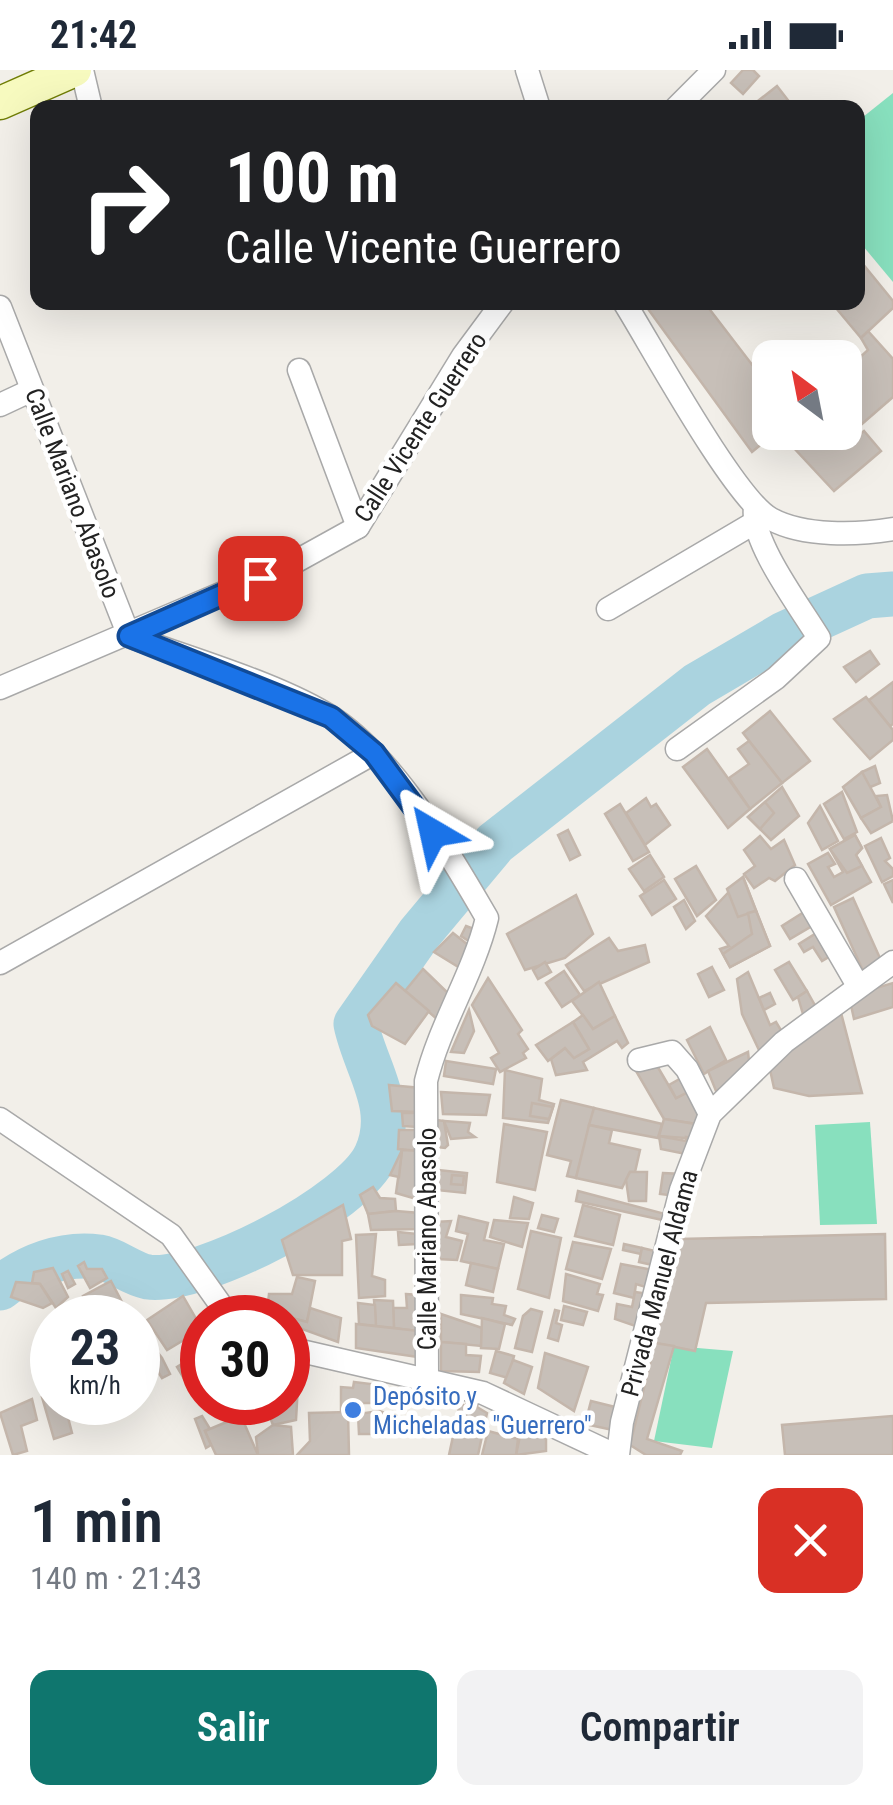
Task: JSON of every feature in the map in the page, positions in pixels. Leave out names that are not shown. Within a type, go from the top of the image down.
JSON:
[{"type":"main road","points":[[0,104],[79,70]]},
{"type":"street","points":[[79,70],[88,100]]},
{"type":"street","points":[[527,70],[536,100]]},
{"type":"street","points":[[684,100],[714,70]]},
{"type":"street","name":"Calle Mariano Abasolo","points":[[0,307],[129,636],[331,717],[374,753],[453,860],[487,918],[480,948],[435,1046],[426,1082],[427,1379]]},
{"type":"street","name":"Calle Vicente Guerrero","points":[[0,688],[294,563],[358,527],[420,432],[463,356],[497,310]]},
{"type":"street","points":[[629,310],[754,516],[819,638],[776,678],[676,749]]},
{"type":"street","points":[[299,370],[358,527]]},
{"type":"street","points":[[0,405],[32,390]]},
{"type":"street","points":[[608,609],[754,516],[792,527],[864,534],[893,530]]},
{"type":"street","points":[[0,963],[374,753]]},
{"type":"street","points":[[796,879],[857,984]]},
{"type":"street","name":"Privada Manuel Aldama","points":[[617,1455],[681,1190],[710,1114],[784,1042],[857,984],[893,962]]},
{"type":"street","points":[[639,1060],[665,1050],[672,1052],[687,1069],[710,1114]]},
{"type":"street","points":[[0,1119],[172,1236],[214,1295]]},
{"type":"street","points":[[310,1353],[483,1393],[617,1455]]},
{"type":"green space","points":[[893,93],[893,282],[865,248],[865,115]]},
{"type":"green space","points":[[870,1122],[877,1224],[820,1225],[815,1125]]},
{"type":"green space","points":[[674,1346],[733,1351],[712,1448],[654,1441]]},
{"type":"building","points":[[743,70],[753,70],[759,76],[743,94],[731,83]]},
{"type":"building","points":[[777,86],[788,100],[759,100]]},
{"type":"building","points":[[865,267],[893,301],[893,308],[861,338],[838,310],[865,310]]},
{"type":"building","points":[[649,310],[710,310],[752,365],[752,452]]},
{"type":"building","points":[[868,331],[893,359],[893,397],[862,424],[862,355],[868,350],[861,338]]},
{"type":"building","points":[[864,431],[881,451],[834,491],[796,450],[862,450]]},
{"type":"building","points":[[870,651],[879,664],[856,682],[844,667]]},
{"type":"building","points":[[893,682],[893,724],[890,726],[869,700]]},
{"type":"building","points":[[866,697],[893,730],[893,740],[870,759],[834,719]]},
{"type":"building","points":[[770,711],[810,761],[782,783],[743,733]]},
{"type":"building","points":[[749,741],[782,783],[750,809],[729,778],[749,764],[738,749]]},
{"type":"building","points":[[707,749],[750,809],[728,828],[683,767]]},
{"type":"building","points":[[875,766],[880,783],[868,788],[862,772]]},
{"type":"building","points":[[862,772],[881,807],[861,818],[843,787]]},
{"type":"building","points":[[782,787],[799,816],[771,840],[748,817]]},
{"type":"building","points":[[842,792],[857,832],[844,839],[824,804]]},
{"type":"building","points":[[887,795],[893,821],[871,833],[861,818],[881,807],[876,796]]},
{"type":"building","points":[[646,798],[651,807],[656,804],[670,825],[645,845],[626,813]]},
{"type":"building","points":[[765,802],[774,813],[760,829],[748,817]]},
{"type":"building","points":[[620,804],[649,852],[633,861],[605,814]]},
{"type":"building","points":[[820,806],[838,841],[822,850],[808,823]]},
{"type":"building","points":[[568,830],[580,855],[570,860],[558,835]]},
{"type":"building","points":[[855,835],[862,848],[856,855],[871,882],[831,905],[808,864],[828,853],[835,864],[828,867],[834,877],[843,872],[830,849]]},
{"type":"building","points":[[855,835],[862,848],[856,855],[862,866],[847,873],[830,849]]},
{"type":"building","points":[[760,836],[771,849],[784,840],[795,865],[775,881],[769,878],[754,888],[744,874],[755,866],[744,850]]},
{"type":"building","points":[[881,838],[890,858],[885,861],[893,869],[893,876],[882,882],[865,846]]},
{"type":"building","points":[[650,855],[664,877],[644,891],[629,869]]},
{"type":"building","points":[[696,866],[716,900],[697,916],[675,879]]},
{"type":"building","points":[[743,877],[770,946],[730,967],[720,949],[729,946],[706,916]]},
{"type":"building","points":[[743,877],[756,911],[738,917],[727,889]]},
{"type":"building","points":[[664,880],[676,899],[652,915],[640,896]]},
{"type":"building","points":[[893,880],[893,903],[884,884]]},
{"type":"building","points":[[576,895],[593,934],[565,958],[525,970],[507,934]]},
{"type":"building","points":[[853,898],[884,967],[865,975],[834,907]]},
{"type":"building","points":[[684,900],[695,921],[686,929],[674,907]]},
{"type":"building","points":[[756,911],[770,946],[730,967],[723,954],[752,934],[748,913]]},
{"type":"building","points":[[804,912],[812,926],[790,939],[782,926]]},
{"type":"building","points":[[466,926],[479,931],[473,944],[461,936]]},
{"type":"building","points":[[818,932],[832,955],[822,961],[813,947],[804,952],[799,944]]},
{"type":"building","points":[[453,933],[472,948],[460,968],[434,952]]},
{"type":"building","points":[[609,938],[618,951],[645,945],[649,962],[584,991],[566,965]]},
{"type":"building","points":[[545,962],[551,972],[538,979],[533,970]]},
{"type":"building","points":[[789,962],[807,991],[793,1000],[775,970]]},
{"type":"building","points":[[712,967],[724,990],[709,997],[698,974]]},
{"type":"building","points":[[423,969],[449,994],[438,1020],[405,991]]},
{"type":"building","points":[[564,971],[580,995],[562,1007],[546,983]]},
{"type":"building","points":[[748,972],[770,1025],[776,1022],[785,1037],[759,1050],[742,1014],[737,979]]},
{"type":"building","points":[[488,978],[522,1030],[518,1034],[528,1049],[523,1053],[526,1058],[500,1072],[491,1058],[499,1053],[472,1005]]},
{"type":"building","points":[[599,982],[615,1016],[593,1029],[572,1001]]},
{"type":"building","points":[[396,983],[429,1011],[405,1044],[372,1026],[368,1015]]},
{"type":"building","points":[[893,983],[893,1007],[854,1019],[849,996]]},
{"type":"building","points":[[807,991],[817,1009],[805,1021],[798,997]]},
{"type":"building","points":[[770,993],[775,1004],[764,1010],[759,998]]},
{"type":"building","points":[[840,1009],[862,1093],[809,1096],[774,1088],[769,1065]]},
{"type":"building","points":[[469,1010],[474,1031],[464,1053],[451,1052]]},
{"type":"building","points":[[583,1015],[593,1029],[615,1016],[628,1043],[622,1048],[617,1041],[583,1062],[587,1070],[556,1075],[551,1059],[565,1048],[574,1058],[589,1049],[573,1022]]},
{"type":"building","points":[[573,1022],[589,1049],[574,1058],[565,1048],[548,1061],[536,1045]]},
{"type":"building","points":[[710,1027],[726,1060],[704,1074],[687,1040]]},
{"type":"building","points":[[748,1052],[750,1070],[716,1091],[708,1071]]},
{"type":"building","points":[[446,1061],[496,1069],[493,1084],[444,1076]]},
{"type":"building","points":[[656,1064],[676,1098],[692,1090],[705,1114],[697,1124],[664,1119],[636,1071]]},
{"type":"building","points":[[505,1070],[542,1079],[539,1100],[554,1104],[548,1123],[503,1118]]},
{"type":"building","points":[[685,1076],[692,1090],[676,1098],[669,1085]]},
{"type":"building","points":[[389,1085],[421,1088],[419,1112],[392,1111]]},
{"type":"building","points":[[441,1092],[490,1095],[486,1115],[443,1114]]},
{"type":"building","points":[[561,1100],[594,1108],[576,1178],[567,1176],[571,1161],[547,1155]]},
{"type":"building","points":[[532,1103],[553,1107],[549,1119],[530,1116]]},
{"type":"building","points":[[594,1108],[662,1124],[658,1138],[589,1125]]},
{"type":"building","points":[[402,1113],[416,1113],[417,1127],[403,1126]]},
{"type":"building","points":[[664,1119],[702,1125],[698,1139],[659,1136]]},
{"type":"building","points":[[437,1120],[444,1121],[448,1145],[445,1148],[436,1147]]},
{"type":"building","points":[[444,1121],[470,1123],[468,1132],[475,1137],[451,1139]]},
{"type":"building","points":[[504,1124],[547,1132],[535,1190],[497,1182]]},
{"type":"building","points":[[589,1125],[612,1130],[609,1143],[640,1150],[635,1172],[630,1172],[622,1188],[576,1178]]},
{"type":"building","points":[[399,1130],[419,1130],[419,1151],[398,1149]]},
{"type":"building","points":[[659,1136],[698,1139],[691,1155],[661,1149]]},
{"type":"building","points":[[402,1150],[423,1151],[416,1199],[396,1193]]},
{"type":"building","points":[[402,1150],[399,1177],[390,1175]]},
{"type":"building","points":[[438,1170],[467,1173],[465,1193],[436,1190]]},
{"type":"building","points":[[630,1172],[647,1172],[646,1201],[629,1201],[626,1180]]},
{"type":"building","points":[[663,1173],[683,1174],[676,1196],[660,1194]]},
{"type":"building","points":[[452,1175],[464,1176],[463,1185],[451,1184]]},
{"type":"building","points":[[373,1187],[380,1198],[395,1199],[396,1211],[368,1214],[360,1195]]},
{"type":"building","points":[[578,1191],[669,1215],[667,1221],[576,1201]]},
{"type":"building","points":[[514,1197],[533,1203],[529,1219],[510,1218]]},
{"type":"building","points":[[343,1205],[351,1239],[342,1241],[342,1275],[293,1275],[282,1240]]},
{"type":"building","points":[[583,1205],[620,1215],[613,1245],[575,1236]]},
{"type":"building","points":[[419,1213],[417,1229],[371,1230],[368,1214]]},
{"type":"building","points":[[542,1215],[558,1219],[554,1232],[538,1228]]},
{"type":"building","points":[[459,1216],[488,1223],[484,1240],[504,1244],[498,1269],[461,1261],[468,1234],[456,1231]]},
{"type":"building","points":[[494,1220],[528,1223],[522,1247],[490,1237]]},
{"type":"building","points":[[451,1221],[446,1237],[462,1241],[457,1260],[437,1259],[435,1222]]},
{"type":"building","points":[[531,1231],[561,1238],[549,1298],[518,1289]]},
{"type":"building","points":[[398,1232],[418,1234],[417,1244],[399,1245]]},
{"type":"building","points":[[376,1234],[372,1276],[385,1280],[385,1296],[359,1298],[356,1235]]},
{"type":"building","points":[[885,1234],[886,1299],[706,1303],[695,1351],[655,1343],[680,1239]]},
{"type":"building","points":[[573,1242],[611,1249],[602,1279],[566,1269]]},
{"type":"building","points":[[624,1244],[642,1248],[641,1254],[623,1250]]},
{"type":"building","points":[[642,1248],[659,1252],[657,1266],[639,1262]]},
{"type":"building","points":[[84,1262],[87,1269],[102,1269],[107,1278],[90,1288],[78,1266]]},
{"type":"building","points":[[471,1263],[498,1269],[493,1292],[466,1285]]},
{"type":"building","points":[[621,1264],[653,1270],[649,1288],[636,1284],[634,1298],[614,1293]]},
{"type":"building","points":[[53,1268],[67,1295],[47,1295],[40,1284],[32,1283],[34,1272]]},
{"type":"building","points":[[68,1271],[75,1284],[68,1288],[62,1274]]},
{"type":"building","points":[[566,1274],[600,1284],[597,1294],[603,1295],[598,1311],[563,1301]]},
{"type":"building","points":[[297,1277],[315,1281],[310,1307],[310,1295],[269,1295],[292,1294]]},
{"type":"building","points":[[111,1281],[118,1295],[85,1295]]},
{"type":"building","points":[[16,1282],[40,1284],[47,1295],[30,1295],[30,1304],[11,1297]]},
{"type":"building","points":[[635,1292],[650,1294],[641,1328],[615,1319],[617,1304],[632,1307]]},
{"type":"building","points":[[406,1294],[418,1295],[417,1331],[394,1328],[393,1308],[407,1308]]},
{"type":"building","points":[[461,1295],[493,1298],[492,1304],[506,1306],[504,1315],[515,1319],[512,1325],[461,1314]]},
{"type":"building","points":[[180,1298],[180,1342],[167,1350],[160,1340],[160,1311]]},
{"type":"building","points":[[374,1300],[393,1301],[394,1328],[376,1326]]},
{"type":"building","points":[[358,1303],[375,1305],[376,1326],[359,1324]]},
{"type":"building","points":[[564,1306],[587,1312],[583,1325],[561,1320]]},
{"type":"building","points":[[310,1308],[341,1318],[338,1342],[310,1332]]},
{"type":"building","points":[[531,1309],[542,1312],[532,1352],[515,1348],[523,1316]]},
{"type":"building","points":[[555,1310],[559,1311],[556,1323],[562,1325],[558,1341],[548,1338]]},
{"type":"building","points":[[441,1314],[482,1328],[481,1346],[441,1342]]},
{"type":"building","points":[[482,1318],[505,1324],[499,1349],[481,1348]]},
{"type":"building","points":[[356,1324],[419,1331],[418,1357],[356,1348]]},
{"type":"building","points":[[441,1342],[466,1344],[466,1355],[481,1356],[479,1372],[441,1371]]},
{"type":"building","points":[[655,1343],[674,1346],[647,1439],[682,1451],[680,1455],[646,1455],[630,1445]]},
{"type":"building","points":[[496,1351],[514,1356],[508,1378],[490,1373]]},
{"type":"building","points":[[545,1353],[588,1367],[574,1411],[538,1388]]},
{"type":"building","points":[[160,1355],[170,1374],[162,1378],[160,1375]]},
{"type":"building","points":[[513,1360],[532,1367],[524,1394],[504,1383]]},
{"type":"building","points":[[354,1382],[371,1384],[372,1403],[362,1403],[364,1413],[341,1412],[341,1387],[353,1388]]},
{"type":"building","points":[[468,1399],[478,1401],[477,1407],[487,1413],[478,1455],[449,1455],[460,1404],[466,1406]]},
{"type":"building","points":[[30,1400],[30,1423],[21,1426],[27,1451],[13,1455],[0,1413]]},
{"type":"building","points":[[591,1401],[619,1408],[613,1430],[585,1424]]},
{"type":"building","points":[[379,1411],[395,1416],[394,1434],[359,1434],[358,1414]]},
{"type":"building","points":[[348,1412],[349,1455],[297,1455],[310,1441],[310,1413]]},
{"type":"building","points":[[893,1416],[893,1455],[785,1455],[782,1425]]},
{"type":"building","points":[[524,1417],[537,1424],[537,1433],[546,1439],[546,1451],[516,1455]]},
{"type":"building","points":[[50,1425],[70,1425],[72,1433],[54,1439]]},
{"type":"building","points":[[197,1425],[208,1425],[210,1429],[205,1431],[211,1445],[206,1448]]},
{"type":"building","points":[[219,1425],[245,1425],[258,1455],[216,1455],[205,1431]]},
{"type":"building","points":[[273,1425],[291,1427],[293,1455],[258,1455],[256,1437]]},
{"type":"building","points":[[488,1431],[518,1439],[516,1455],[482,1455]]},
{"type":"waterway","points":[[0,1288],[34,1267],[72,1257],[99,1257],[148,1277],[203,1268],[274,1237],[339,1196],[362,1175],[376,1155],[382,1137],[382,1104],[356,1024],[419,934],[495,843],[697,685],[784,634],[867,596],[893,594]]},
{"type":"place","name":"Depósito y Micheladas \"Guerrero\"","points":[[353,1410]]},
{"type":"route","points":[[260,578],[129,636],[253,682],[331,717],[374,753],[433,833]]}]
